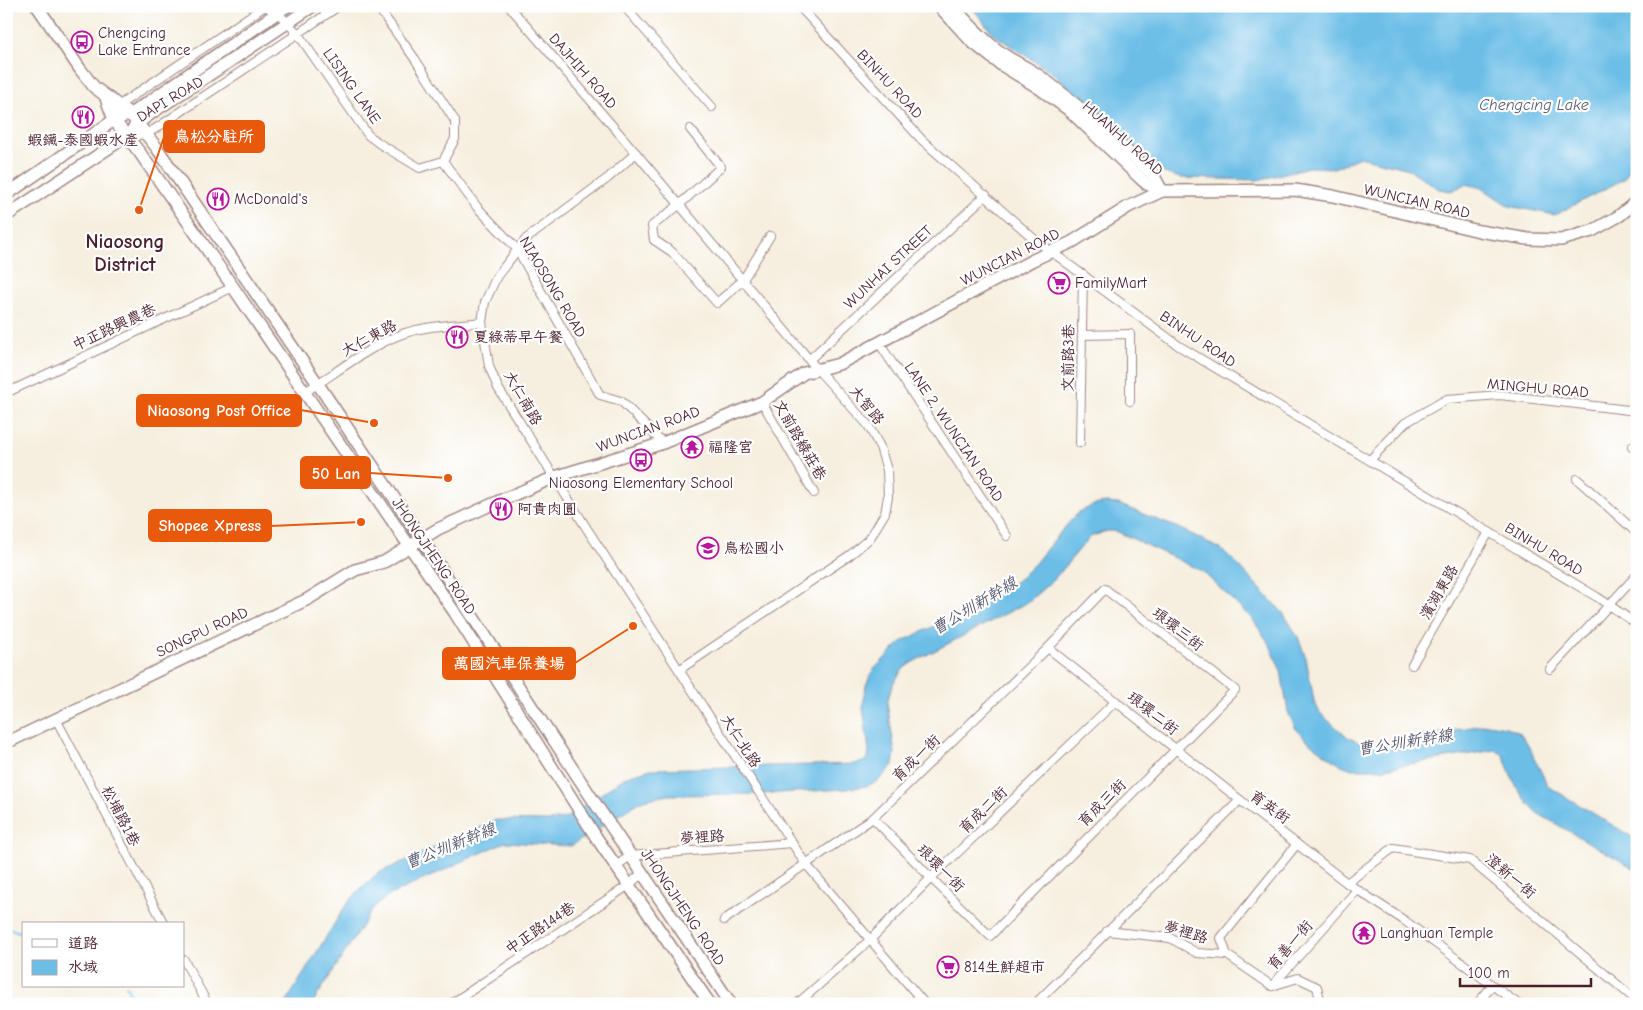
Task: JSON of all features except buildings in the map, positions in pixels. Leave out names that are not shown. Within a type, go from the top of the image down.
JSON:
[{"type":"main road","name":"JHONGJHENG ROAD","points":[[37,6],[80,70],[94,87],[134,119],[146,134],[318,384],[630,856],[731,1004]]},
{"type":"main road","name":"DAPI ROAD","points":[[114,120],[134,119],[313,6]]},
{"type":"main road","name":"HUANHU ROAD","points":[[939,6],[972,42],[1000,64],[1039,88],[1069,110],[1141,179],[1162,191]]},
{"type":"main road","name":"HUANHU ROAD","points":[[953,6],[973,30],[985,40],[1008,57],[1043,78],[1073,102],[1154,176],[1162,191]]},
{"type":"main road","name":"DAPI ROAD","points":[[127,136],[134,119],[282,10]]},
{"type":"main road","name":"JHONGJHENG ROAD","points":[[106,98],[114,120],[306,392],[455,613],[616,866]]},
{"type":"main road","points":[[6,195],[114,120]]},
{"type":"main road","points":[[6,216],[127,136]]},
{"type":"main road","name":"WUNCIAN ROAD","points":[[422,539],[463,517],[555,477],[663,443],[762,402],[804,374],[839,364],[1072,242],[1128,207],[1162,191],[1295,190],[1333,196],[1479,231],[1528,239],[1561,240],[1592,231],[1619,216],[1637,201]]},
{"type":"main road","name":"SONGPU ROAD","points":[[6,743],[308,599],[355,570],[384,562],[422,539]]},
{"type":"main road","points":[[616,866],[710,1004]]},
{"type":"street","name":"LISING LANE","points":[[264,6],[282,10],[288,22],[368,135],[420,168],[444,162]]},
{"type":"street","name":"DAPI ROAD","points":[[114,120],[118,106],[264,6]]},
{"type":"street","name":"DAPI ROAD","points":[[127,136],[146,134],[339,6]]},
{"type":"street","points":[[377,6],[415,59],[455,121],[455,139],[444,162]]},
{"type":"street","name":"DAJHIH ROAD","points":[[509,6],[636,153]]},
{"type":"street","points":[[624,6],[712,107]]},
{"type":"street","name":"BINHU ROAD","points":[[799,6],[922,140],[1033,238],[1180,346],[1489,532],[1637,624]]},
{"type":"street","points":[[690,129],[721,167],[679,205],[652,226],[654,240],[672,252],[717,304],[743,280],[770,236]]},
{"type":"street","name":"大智路","points":[[636,153],[809,360],[868,425],[880,447],[887,470],[888,497],[885,513],[870,538],[850,555],[679,670]]},
{"type":"street","name":"大仁南路","points":[[555,477],[498,388],[489,366],[482,322],[485,302],[497,276],[526,239],[608,178],[636,153]]},
{"type":"street","name":"NIAOSONG ROAD","points":[[444,162],[477,207],[517,249],[600,395],[621,401],[663,443]]},
{"type":"street","name":"WUNHAI STREET","points":[[809,360],[986,195]]},
{"type":"street","name":"文前路3巷","points":[[1080,444],[1083,274]]},
{"type":"street","name":"中正路興農巷","points":[[6,394],[233,287]]},
{"type":"street","name":"大仁東路","points":[[306,392],[380,344],[404,333],[430,327],[482,322]]},
{"type":"street","points":[[1082,335],[1130,334],[1130,401]]},
{"type":"street","name":"LANE 2, WUNCIAN ROAD","points":[[878,343],[1007,536]]},
{"type":"street","name":"MINGHU ROAD","points":[[1370,460],[1405,423],[1447,399],[1500,396],[1637,411]]},
{"type":"street","name":"文前路綠莊巷","points":[[762,402],[814,493]]},
{"type":"street","name":"大仁北路","points":[[555,477],[805,863],[925,1004]]},
{"type":"street","points":[[1578,479],[1637,533]]},
{"type":"street","name":"濱湖東路","points":[[1412,666],[1489,532]]},
{"type":"street","points":[[1550,669],[1637,575]]},
{"type":"street","name":"育成一街","points":[[724,920],[873,818],[1048,648],[1105,589]]},
{"type":"street","name":"琅環三街","points":[[1105,589],[1235,690]]},
{"type":"street","name":"琅環二街","points":[[1048,648],[1240,800]]},
{"type":"street","name":"育成三街","points":[[990,936],[1235,690]]},
{"type":"street","name":"育成二街","points":[[797,1004],[870,940],[931,878],[1116,701]]},
{"type":"street","name":"松埔路1巷","points":[[56,719],[163,922]]},
{"type":"street","name":"育英街","points":[[1035,1004],[1106,931],[1240,800],[1347,883],[1405,921],[1518,1004]]},
{"type":"street","name":"琅環一街","points":[[873,818],[990,936]]},
{"type":"street","name":"夢裡路","points":[[630,856],[792,843]]},
{"type":"street","points":[[1227,955],[1221,938],[1297,844]]},
{"type":"street","name":"澄新一街","points":[[1347,883],[1393,848],[1470,860],[1637,1001]]},
{"type":"street","points":[[616,866],[630,856]]},
{"type":"street","name":"中正路144巷","points":[[451,1004],[629,885],[642,874]]},
{"type":"street","name":"育善一街","points":[[1227,955],[1272,986],[1357,890]]},
{"type":"street","name":"夢裡路","points":[[1106,931],[1170,938],[1197,953],[1227,955]]},
{"type":"street","points":[[185,962],[207,1003]]},
{"type":"street","points":[[1272,986],[1298,978],[1317,987],[1321,1004]]},
{"type":"street","points":[[1477,1004],[1492,986]]},
{"type":"water","name":"Chengcing Lake","points":[[971,6],[1637,6],[1637,120],[1630,126],[1632,165],[1624,179],[1555,215],[1509,206],[1482,188],[1466,184],[1451,191],[1439,189],[1409,169],[1360,157],[1334,168],[1309,167],[1258,180],[1180,178],[1152,169],[1054,74],[994,35]]},
{"type":"water","name":"曹公圳新幹線","points":[[1118,504],[1183,530],[1221,549],[1232,559],[1284,614],[1298,637],[1306,658],[1314,701],[1320,713],[1346,736],[1360,743],[1377,744],[1488,724],[1506,727],[1518,732],[1526,741],[1548,786],[1637,840],[1637,870],[1537,813],[1516,786],[1503,754],[1495,750],[1380,769],[1352,769],[1339,764],[1310,743],[1296,729],[1288,712],[1281,671],[1270,645],[1253,620],[1202,571],[1116,531],[1107,531],[1090,537],[1055,578],[1028,602],[911,663],[902,670],[893,684],[887,702],[895,753],[893,765],[878,781],[866,786],[847,789],[762,794],[669,795],[643,800],[571,846],[505,842],[388,896],[374,907],[312,1004],[285,1004],[344,908],[359,890],[378,873],[496,820],[548,821],[564,819],[627,776],[651,769],[853,764],[863,762],[868,758],[869,751],[863,707],[866,685],[873,670],[901,642],[1003,591],[1036,562],[1079,512],[1094,505]]},
{"type":"waterway","points":[[6,928],[22,932]]},
{"type":"waterway","points":[[127,988],[137,1004]]},
{"type":"place","name":"Chengcing Lake Entrance","points":[[82,42]]},
{"type":"place","name":"蝦鑶-泰國蝦水產","points":[[83,117]]},
{"type":"place","name":"McDonald's","points":[[218,199]]},
{"type":"place","name":"鳥松分駐所","points":[[139,210]]},
{"type":"place","name":"FamilyMart","points":[[1059,283]]},
{"type":"place","name":"夏綠蒂早午餐","points":[[457,337]]},
{"type":"place","name":"Niaosong Post Office","points":[[374,423]]},
{"type":"place","name":"福隆宮","points":[[692,447]]},
{"type":"place","name":"Niaosong Elementary School","points":[[641,460]]},
{"type":"place","name":"50 Lan","points":[[448,478]]},
{"type":"place","name":"阿貴肉圓","points":[[501,509]]},
{"type":"place","name":"Shopee Xpress","points":[[361,522]]},
{"type":"place","name":"鳥松國小","points":[[708,548]]},
{"type":"place","name":"萬國汽車保養場","points":[[633,626]]},
{"type":"place","name":"Langhuan Temple","points":[[1364,933]]},
{"type":"place","name":"814生鮮超市","points":[[948,967]]},
{"type":"district","name":"Niaosong District","points":[[125,252]]}]
